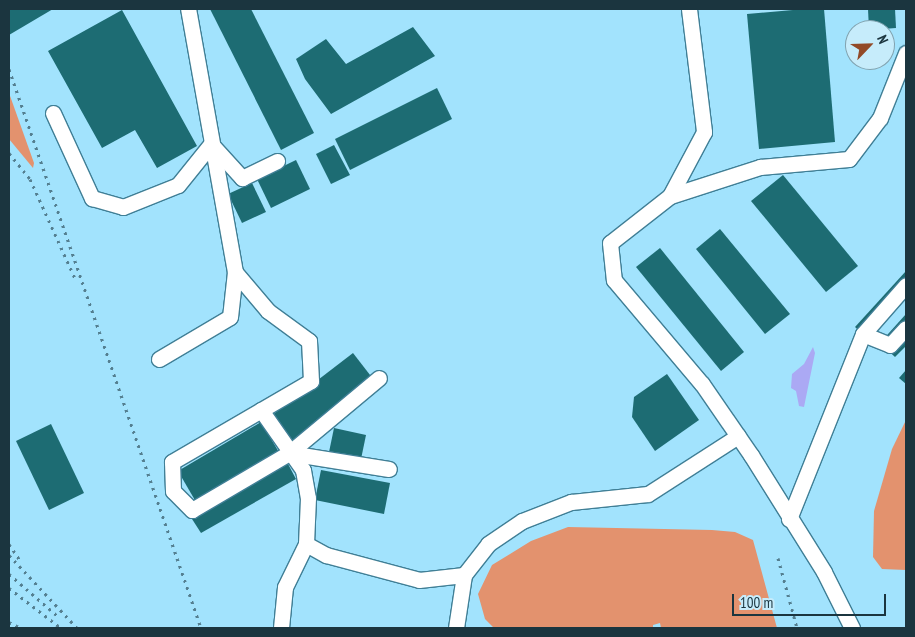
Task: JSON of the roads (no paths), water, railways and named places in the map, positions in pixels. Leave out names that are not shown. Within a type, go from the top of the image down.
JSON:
[{"type":"lane","points":[[159,359],[230,318],[235,272],[188,9]]},
{"type":"lane","points":[[670,196],[704,132],[690,9]]},
{"type":"lane","points":[[852,628],[824,572],[738,436],[702,384],[614,280],[610,243],[670,196],[760,167],[849,159],[880,118],[906,54]]},
{"type":"lane","points":[[53,113],[92,198],[123,207],[178,185],[211,144]]},
{"type":"lane","points":[[211,144],[242,178],[277,161]]},
{"type":"lane","points":[[235,272],[268,311],[309,341],[311,380],[172,462],[173,491],[192,510],[289,453],[378,378]]},
{"type":"lane","points":[[789,519],[863,334],[906,285]]},
{"type":"lane","points":[[863,334],[890,346],[906,328]]},
{"type":"lane","points":[[261,410],[289,453],[303,470],[308,498],[306,544],[285,587],[280,628]]},
{"type":"lane","points":[[456,628],[464,575],[488,544],[522,520],[571,502],[648,494],[738,436]]},
{"type":"lane","points":[[289,453],[389,469]]},
{"type":"lane","points":[[306,544],[326,555],[419,580],[464,575]]},
{"type":"water","points":[[813,347],[815,353],[804,407],[799,406],[796,391],[791,388],[792,374],[804,364]]},
{"type":"railway","points":[[9,69],[201,628]]},
{"type":"railway","points":[[9,153],[30,179],[75,278]]},
{"type":"railway","points":[[9,544],[19,559]]},
{"type":"railway","points":[[9,555],[77,628]]},
{"type":"railway","points":[[778,558],[797,628]]},
{"type":"railway","points":[[9,574],[60,618]]},
{"type":"railway","points":[[9,588],[61,628]]},
{"type":"railway","points":[[9,622],[21,628]]}]
